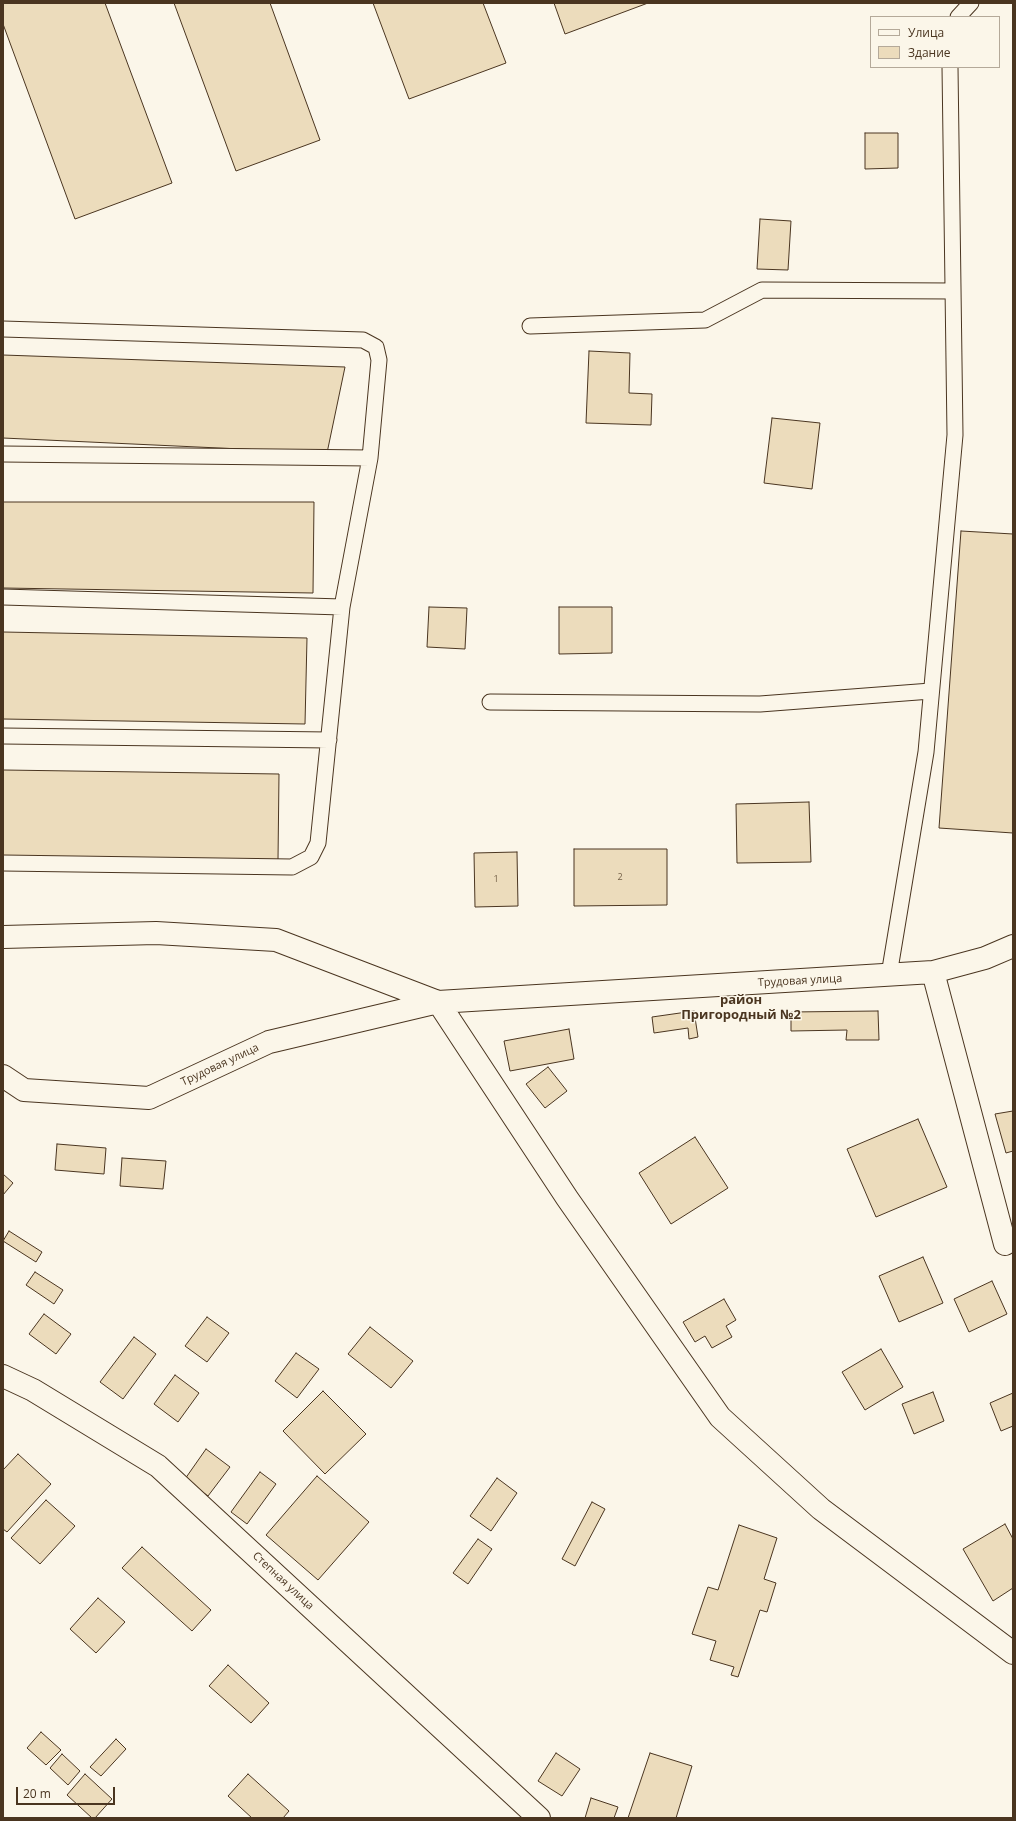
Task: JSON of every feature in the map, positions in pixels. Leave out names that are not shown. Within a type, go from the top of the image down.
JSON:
[{"type":"street","name":"Трудовая улица","points":[[3,937],[156,933],[276,940],[438,1002]]},
{"type":"street","name":"Трудовая улица","points":[[3,1076],[24,1090],[149,1098],[269,1042],[438,1002],[933,972],[985,958],[1013,946]]},
{"type":"street","points":[[933,972],[1005,1244]]},
{"type":"street","points":[[438,1002],[567,1198],[720,1417],[821,1510],[1013,1653]]},
{"type":"street","name":"Степная улица","points":[[3,1376],[34,1390],[158,1466],[539,1818]]},
{"type":"lane","points":[[959,16],[971,3]]},
{"type":"lane","points":[[889,975],[926,752],[954,435],[950,68]]},
{"type":"lane","points":[[530,326],[706,320],[762,290],[952,291]]},
{"type":"lane","points":[[3,329],[363,340],[376,347],[379,360],[370,458],[342,606],[330,740],[318,843],[311,857],[292,867],[3,863]]},
{"type":"lane","points":[[3,454],[370,458]]},
{"type":"lane","points":[[3,597],[342,606]]},
{"type":"lane","points":[[490,702],[760,704],[931,691]]},
{"type":"lane","points":[[3,736],[330,740]]},
{"type":"building","points":[[3,3],[105,3],[172,183],[75,219],[3,24]]},
{"type":"building","points":[[174,3],[270,3],[320,140],[236,171]]},
{"type":"building","points":[[373,3],[483,3],[506,63],[409,99]]},
{"type":"building","points":[[554,3],[648,3],[565,34]]},
{"type":"building","points":[[865,133],[898,133],[898,168],[865,169]]},
{"type":"building","points":[[760,219],[791,221],[788,270],[757,269]]},
{"type":"building","points":[[589,351],[630,353],[629,393],[652,394],[651,425],[586,423]]},
{"type":"building","points":[[3,355],[345,367],[327,453],[3,438]]},
{"type":"building","points":[[772,418],[820,423],[812,489],[764,483]]},
{"type":"building","points":[[3,502],[314,502],[313,593],[3,588]]},
{"type":"building","points":[[961,531],[1013,534],[1013,833],[939,828]]},
{"type":"building","points":[[429,607],[467,608],[465,649],[427,647]]},
{"type":"building","points":[[559,607],[612,607],[612,653],[559,654]]},
{"type":"building","points":[[3,632],[307,638],[305,724],[3,719]]},
{"type":"building","points":[[3,770],[279,774],[278,860],[3,856]]},
{"type":"building","points":[[809,802],[811,862],[737,863],[736,804]]},
{"type":"building","points":[[574,849],[667,849],[667,905],[574,906]]},
{"type":"building","points":[[517,852],[518,906],[475,907],[474,853]]},
{"type":"building","points":[[694,1011],[698,1037],[689,1039],[688,1028],[654,1033],[652,1017]]},
{"type":"building","points":[[878,1011],[879,1040],[846,1040],[847,1030],[791,1031],[791,1012]]},
{"type":"building","points":[[569,1029],[574,1059],[510,1071],[504,1041]]},
{"type":"building","points":[[548,1067],[567,1091],[545,1108],[526,1084]]},
{"type":"building","points":[[1013,1111],[1013,1151],[1006,1153],[995,1114]]},
{"type":"building","points":[[918,1119],[947,1187],[876,1217],[847,1149]]},
{"type":"building","points":[[695,1137],[728,1188],[671,1224],[639,1173]]},
{"type":"building","points":[[57,1144],[106,1148],[104,1174],[55,1170]]},
{"type":"building","points":[[122,1158],[166,1161],[163,1189],[120,1186]]},
{"type":"building","points":[[3,1174],[13,1183],[3,1195]]},
{"type":"building","points":[[9,1231],[42,1252],[36,1262],[3,1241]]},
{"type":"building","points":[[923,1257],[943,1303],[899,1322],[879,1276]]},
{"type":"building","points":[[35,1272],[63,1290],[54,1304],[26,1285]]},
{"type":"building","points":[[992,1281],[1007,1314],[969,1332],[954,1299]]},
{"type":"building","points":[[724,1299],[736,1320],[726,1326],[732,1337],[712,1348],[705,1336],[695,1342],[683,1322]]},
{"type":"building","points":[[44,1314],[71,1334],[56,1354],[29,1334]]},
{"type":"building","points":[[207,1317],[229,1333],[207,1362],[185,1346]]},
{"type":"building","points":[[370,1327],[413,1361],[391,1388],[348,1354]]},
{"type":"building","points":[[134,1337],[156,1354],[123,1399],[100,1382]]},
{"type":"building","points":[[881,1349],[903,1387],[865,1410],[842,1372]]},
{"type":"building","points":[[296,1353],[319,1369],[297,1398],[275,1381]]},
{"type":"building","points":[[175,1375],[199,1393],[178,1422],[154,1404]]},
{"type":"building","points":[[323,1391],[366,1434],[325,1474],[283,1431]]},
{"type":"building","points":[[933,1392],[944,1421],[914,1434],[902,1404]]},
{"type":"building","points":[[1013,1393],[1013,1426],[1001,1431],[990,1403]]},
{"type":"building","points":[[206,1449],[230,1467],[208,1496],[185,1479]]},
{"type":"building","points":[[18,1454],[51,1484],[7,1532],[3,1529],[3,1470]]},
{"type":"building","points":[[260,1472],[276,1484],[247,1524],[231,1512]]},
{"type":"building","points":[[317,1476],[369,1522],[318,1580],[266,1535]]},
{"type":"building","points":[[497,1478],[517,1493],[491,1531],[470,1516]]},
{"type":"building","points":[[46,1500],[75,1526],[40,1564],[11,1538]]},
{"type":"building","points":[[592,1502],[605,1509],[575,1566],[562,1559]]},
{"type":"building","points":[[1005,1524],[1013,1539],[1013,1588],[993,1601],[963,1549]]},
{"type":"building","points":[[739,1525],[777,1538],[764,1579],[776,1583],[767,1612],[760,1610],[738,1677],[731,1675],[734,1667],[710,1660],[716,1641],[692,1634],[708,1587],[718,1590]]},
{"type":"building","points":[[478,1539],[492,1549],[468,1584],[453,1573]]},
{"type":"building","points":[[142,1547],[211,1610],[192,1631],[122,1568]]},
{"type":"building","points":[[98,1598],[125,1622],[96,1653],[70,1629]]},
{"type":"building","points":[[228,1665],[269,1703],[251,1723],[209,1686]]},
{"type":"building","points":[[41,1732],[61,1750],[46,1765],[27,1748]]},
{"type":"building","points":[[116,1739],[126,1749],[101,1776],[90,1767]]},
{"type":"building","points":[[556,1753],[580,1769],[562,1796],[538,1781]]},
{"type":"building","points":[[650,1753],[692,1766],[676,1818],[628,1818]]},
{"type":"building","points":[[62,1754],[80,1771],[68,1785],[50,1768]]},
{"type":"building","points":[[85,1774],[112,1799],[95,1818],[92,1818],[67,1795]]},
{"type":"building","points":[[248,1774],[289,1811],[283,1818],[252,1818],[228,1796]]},
{"type":"building","points":[[591,1798],[618,1807],[614,1818],[585,1818]]},
{"type":"district","name":"район Пригородный №2","points":[[741,1008]]}]
